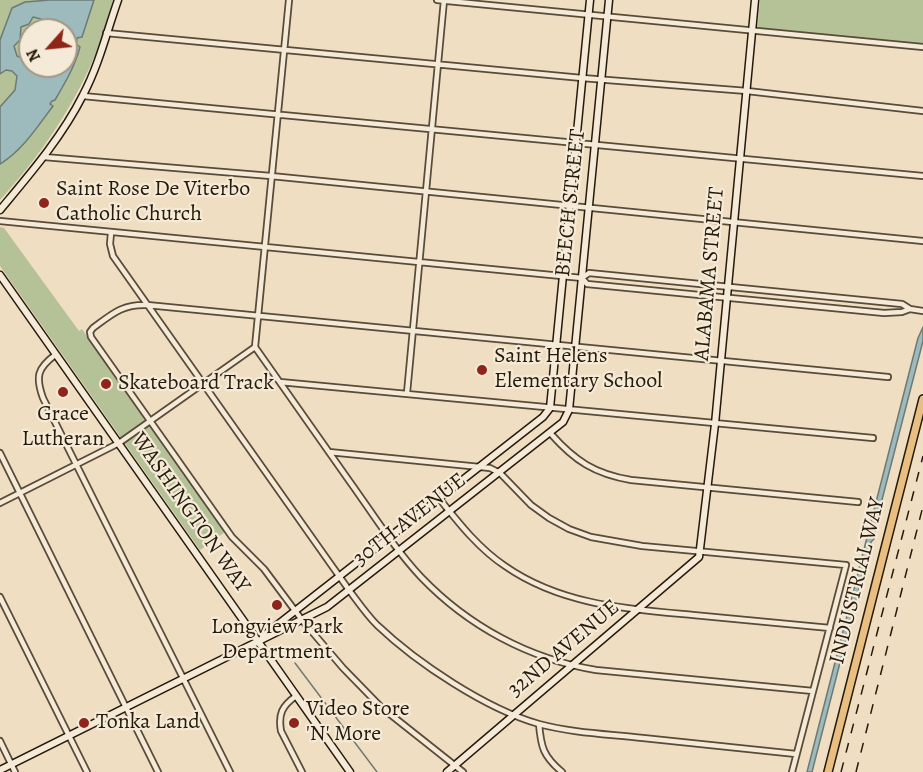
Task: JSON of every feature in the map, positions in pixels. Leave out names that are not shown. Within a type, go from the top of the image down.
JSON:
[{"type":"main road","name":"INDUSTRIAL WAY","points":[[828,772],[923,399]]},
{"type":"street","points":[[0,210],[44,157],[83,96],[118,0]]},
{"type":"street","points":[[289,0],[255,347],[388,537],[421,576],[466,616],[506,641],[530,652],[572,666],[596,670],[813,691]]},
{"type":"street","points":[[437,0],[923,47]]},
{"type":"street","points":[[407,393],[444,0]]},
{"type":"street","name":"BEECH STREET","points":[[550,408],[590,0]]},
{"type":"street","name":"BEECH STREET","points":[[569,410],[609,0]]},
{"type":"street","name":"ALABAMA STREET","points":[[701,551],[755,0]]},
{"type":"street","points":[[106,33],[602,80],[747,91],[923,111]]},
{"type":"street","points":[[83,96],[923,176]]},
{"type":"street","points":[[44,157],[271,176],[923,241]]},
{"type":"street","points":[[0,221],[582,278],[589,273],[728,286],[902,304],[910,309],[923,311]]},
{"type":"street","points":[[111,233],[110,244],[113,256],[339,576],[376,624],[412,655],[466,690],[515,715],[539,724],[585,732],[796,754]]},
{"type":"street","name":"WASHINGTON WAY","points":[[0,275],[350,772]]},
{"type":"street","points":[[582,278],[587,284],[884,313],[910,309]]},
{"type":"street","points":[[463,772],[381,707],[343,668],[302,620],[264,569],[232,537],[91,337],[90,332],[93,328],[122,308],[147,305],[888,377]]},
{"type":"street","points":[[0,503],[119,443],[255,347]]},
{"type":"street","points":[[56,355],[41,369],[38,383],[43,398],[230,772]]},
{"type":"street","points":[[280,382],[873,438]]},
{"type":"street","name":"30TH AVENUE","points":[[258,640],[543,417],[550,408]]},
{"type":"street","name":"30TH AVENUE","points":[[0,770],[327,607],[551,434],[563,422],[569,410]]},
{"type":"street","points":[[551,434],[568,453],[586,466],[609,477],[858,502]]},
{"type":"street","points":[[329,452],[490,468],[500,473],[531,505],[569,530],[614,542],[846,565],[792,772]]},
{"type":"street","points":[[0,453],[158,772]]},
{"type":"street","points":[[438,497],[482,548],[504,566],[556,593],[578,600],[638,610],[830,628]]},
{"type":"street","name":"32ND AVENUE","points":[[447,772],[696,562],[701,551]]},
{"type":"street","points":[[0,597],[87,772]]},
{"type":"street","points":[[296,696],[281,710],[280,724],[281,731],[302,772]]},
{"type":"street","points":[[539,724],[541,745],[549,761],[562,772]]},
{"type":"street","points":[[0,741],[15,772]]},
{"type":"green space","points":[[0,0],[113,0],[98,47],[77,93],[29,166],[0,200]]},
{"type":"green space","points":[[760,0],[923,0],[923,44],[757,28]]},
{"type":"green space","points":[[0,227],[4,228],[79,331],[82,329],[225,532],[200,550],[0,266]]},
{"type":"water","points":[[94,0],[82,37],[78,38],[78,18],[18,18],[18,42],[14,46],[18,56],[18,78],[67,78],[55,100],[50,104],[53,106],[35,130],[8,159],[0,164],[0,107],[15,90],[17,76],[12,71],[6,70],[0,74],[0,40],[12,8],[25,2]]},
{"type":"water","points":[[923,327],[923,341],[876,523],[874,539],[871,542],[812,772],[807,772],[918,338]]},
{"type":"waterway","points":[[295,663],[377,772]]},
{"type":"railway","points":[[841,772],[923,456]]},
{"type":"railway","points":[[856,772],[923,506]]},
{"type":"place","name":"Saint Rose De Viterbo Catholic Church","points":[[44,203]]},
{"type":"place","name":"Saint Helens Elementary School","points":[[482,370]]},
{"type":"place","name":"Skateboard Track","points":[[106,384]]},
{"type":"place","name":"Grace Lutheran","points":[[63,392]]},
{"type":"place","name":"Longview Park Department","points":[[277,605]]},
{"type":"place","name":"Tonka Land","points":[[84,723]]},
{"type":"place","name":"Video Store 'N' More","points":[[294,723]]}]
